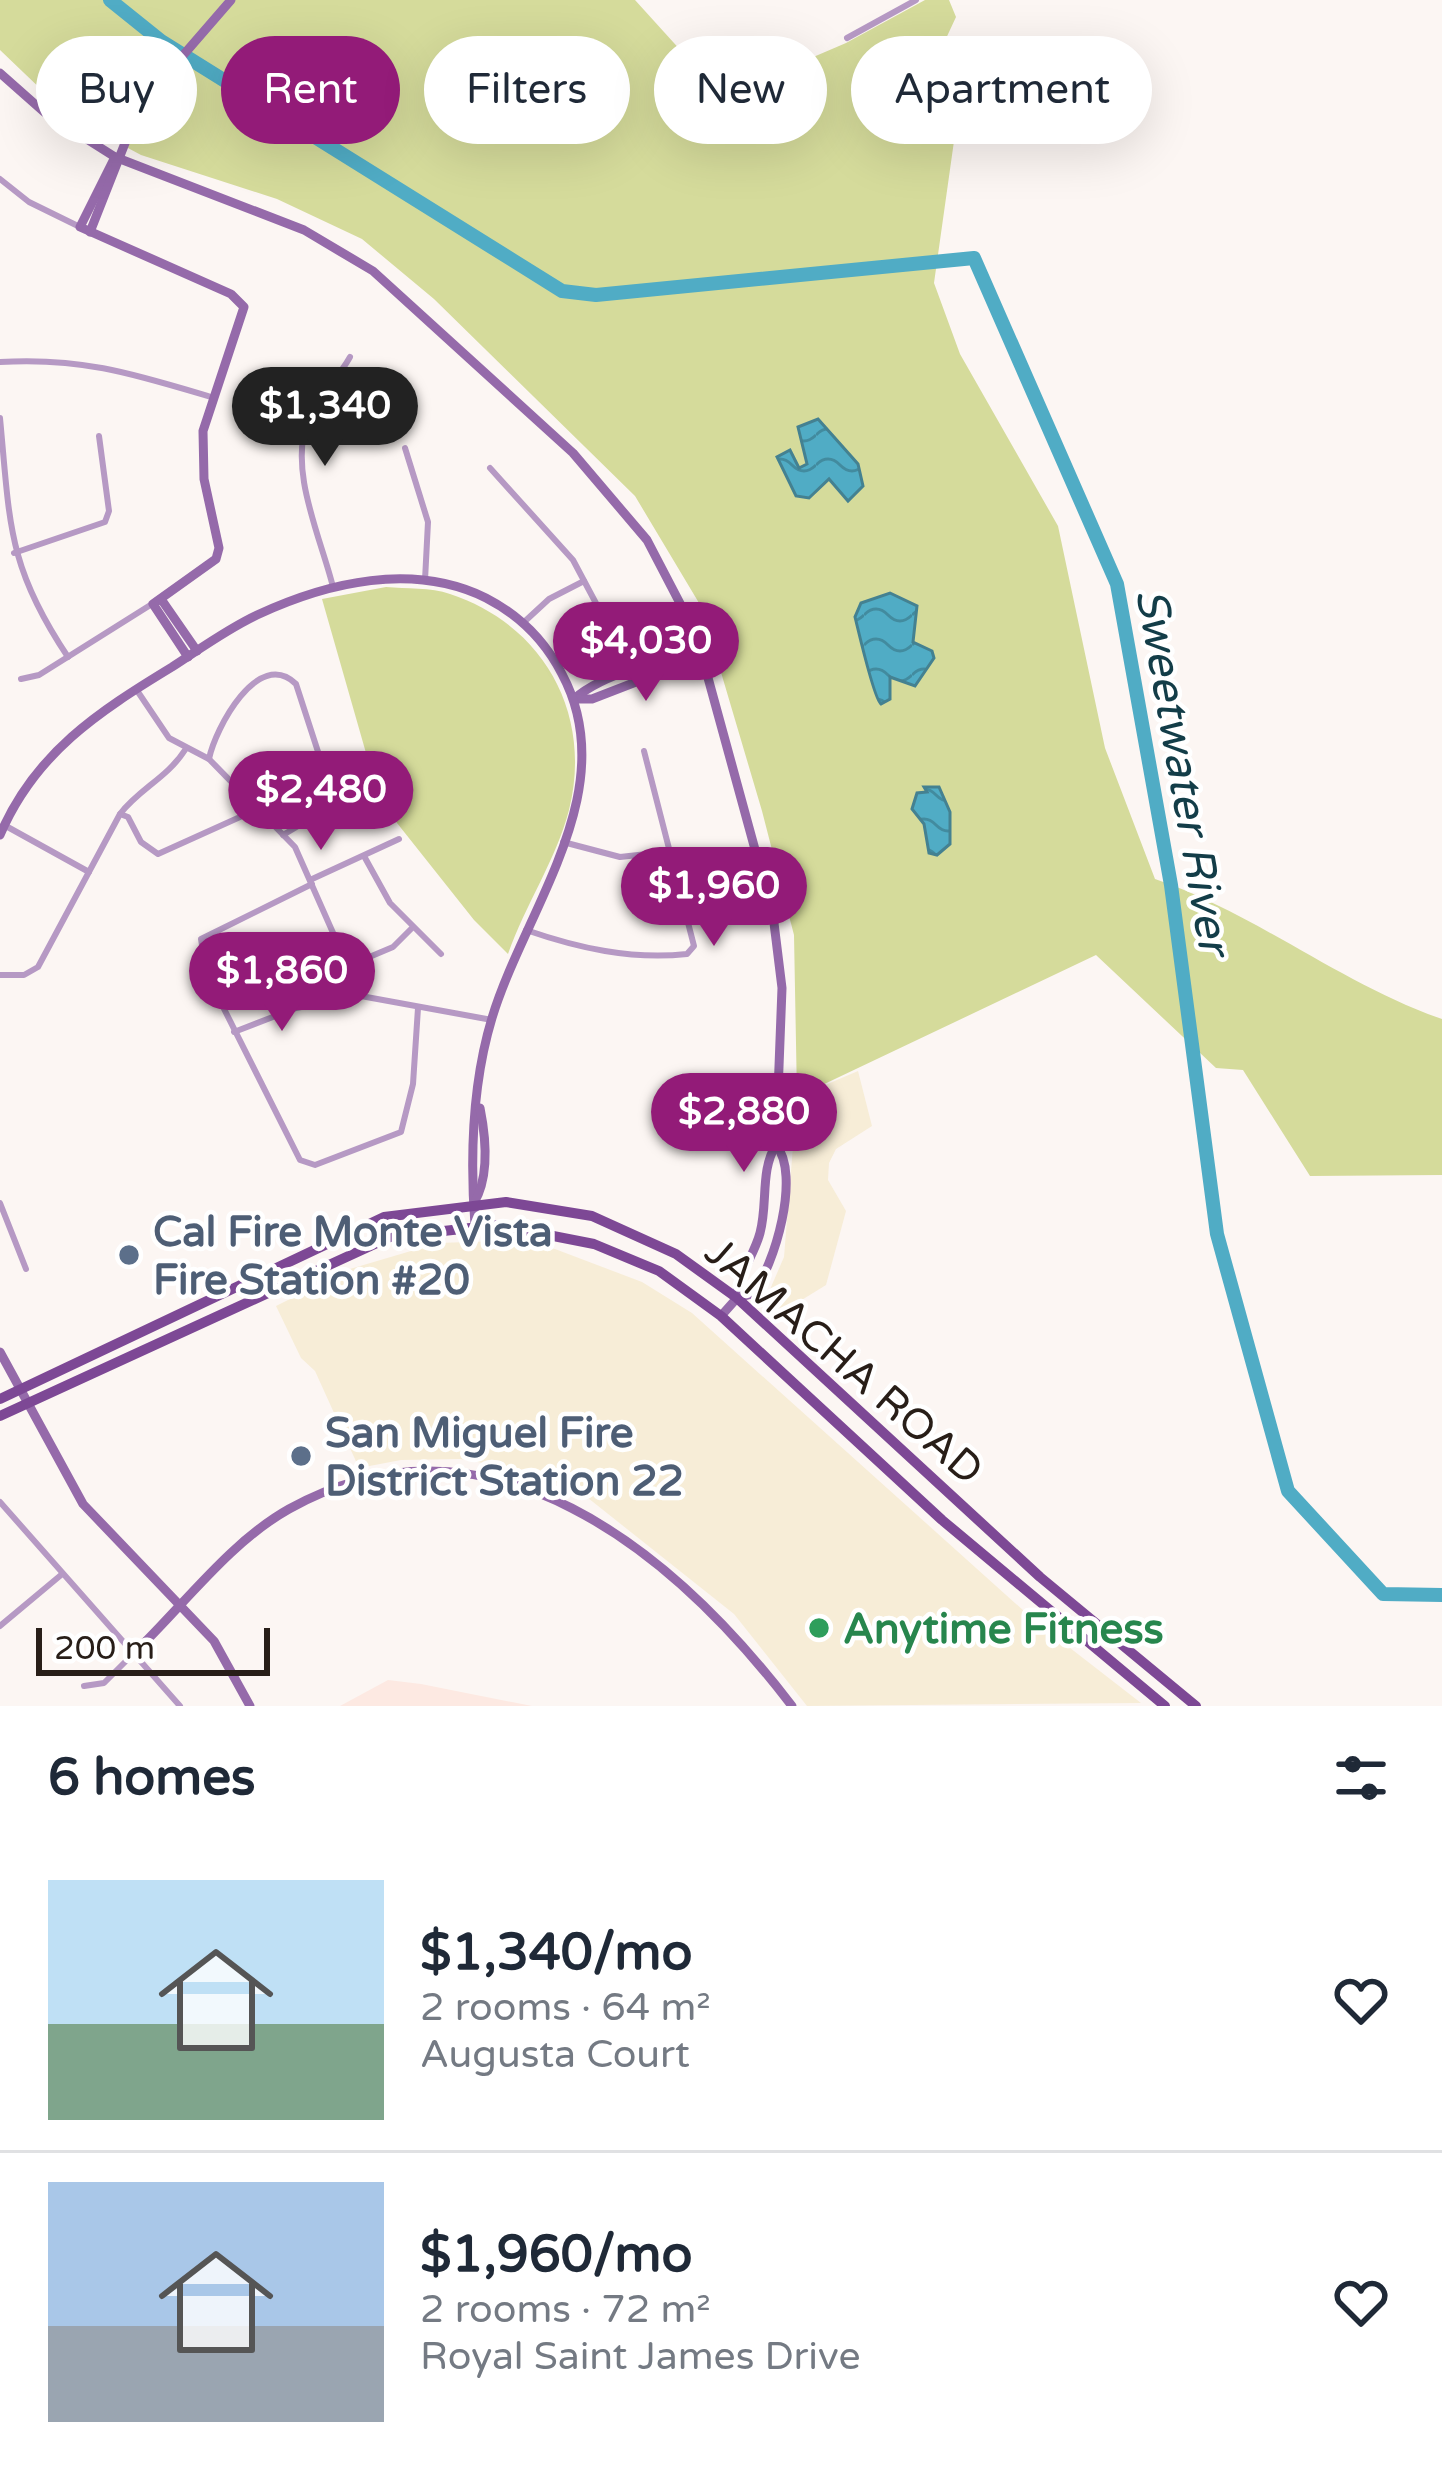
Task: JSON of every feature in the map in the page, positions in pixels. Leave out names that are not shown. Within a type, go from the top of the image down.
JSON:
[{"type":"main road","name":"JAMACHA ROAD","points":[[0,1399],[358,1227],[506,1202],[592,1216],[676,1254],[737,1298],[1023,1562],[1196,1706]]},
{"type":"main road","name":"JAMACHA ROAD","points":[[0,1417],[376,1242],[475,1226],[554,1234],[625,1253],[721,1316],[942,1520],[1162,1706]]},
{"type":"street","points":[[85,230],[115,157],[149,94],[231,0]]},
{"type":"street","points":[[848,38],[916,0]]},
{"type":"street","points":[[0,73],[44,112],[115,157],[304,230],[394,288],[614,498],[672,580],[703,655],[777,934],[782,988],[776,1145],[768,1157],[762,1229],[737,1283],[737,1298]]},
{"type":"street","points":[[0,179],[29,202],[242,302],[245,315],[212,397],[202,457],[219,548],[209,568],[68,657],[21,679]]},
{"type":"street","points":[[333,587],[304,476],[302,443],[315,407],[350,357]]},
{"type":"street","points":[[0,362],[60,358],[98,363],[212,397]]},
{"type":"street","points":[[0,418],[14,554],[39,614],[68,657]]},
{"type":"street","points":[[14,554],[104,522],[109,511],[99,436]]},
{"type":"street","points":[[406,448],[428,521],[425,580]]},
{"type":"street","points":[[490,468],[556,539],[616,639]]},
{"type":"street","points":[[89,872],[2,830],[43,762],[91,717],[243,621],[333,587],[425,580],[483,597],[523,623],[552,658],[574,699],[583,769],[563,842],[492,1020],[472,1136],[475,1226]]},
{"type":"street","points":[[523,623],[543,603],[585,581]]},
{"type":"street","points":[[157,601],[192,654]]},
{"type":"street","points":[[574,699],[587,687],[678,657],[703,655]]},
{"type":"street","points":[[209,759],[220,724],[245,693],[272,675],[289,676],[296,684],[335,804]]},
{"type":"street","points":[[136,689],[170,738],[209,759],[295,847],[362,996]]},
{"type":"street","points":[[0,974],[24,975],[38,967],[120,814],[131,800],[171,772],[185,750]]},
{"type":"street","points":[[526,930],[599,950],[687,954],[695,937],[644,751]]},
{"type":"street","points":[[284,835],[335,804],[370,792]]},
{"type":"street","points":[[120,814],[128,817],[141,842],[158,854],[240,817],[252,804]]},
{"type":"street","points":[[399,839],[201,939],[207,975],[300,1160],[316,1165],[401,1132],[412,1084],[418,1008]]},
{"type":"street","points":[[563,842],[620,857],[674,851]]},
{"type":"street","points":[[364,856],[390,903],[441,954]]},
{"type":"street","points":[[348,966],[393,947],[412,928]]},
{"type":"street","points":[[234,1032],[318,1003],[362,996],[492,1020]]},
{"type":"street","points":[[721,1316],[737,1298],[750,1296],[759,1285],[779,1233],[785,1158],[776,1145]]},
{"type":"street","points":[[0,1202],[26,1269]]},
{"type":"street","points":[[0,1352],[83,1504],[223,1654],[250,1706]]},
{"type":"street","points":[[84,1687],[104,1683],[236,1551],[284,1511],[315,1497],[415,1472],[512,1480],[588,1516],[673,1576],[748,1648],[792,1706]]},
{"type":"street","points":[[0,1502],[180,1706]]},
{"type":"street","points":[[0,1626],[61,1575]]},
{"type":"street","points":[[1162,1706],[1174,1689]]},
{"type":"shaded area","points":[[858,1071],[872,1126],[836,1149],[829,1163],[828,1180],[846,1211],[826,1285],[779,1314],[765,1301],[784,1257],[797,1097]]},
{"type":"shaded area","points":[[499,1241],[555,1249],[642,1282],[692,1313],[1034,1620],[1141,1703],[807,1706],[734,1614],[588,1498],[536,1472],[460,1459],[401,1460],[359,1468],[315,1371],[301,1358],[276,1306],[350,1269],[438,1243]]},
{"type":"shaded area","points":[[388,1680],[421,1684],[532,1706],[340,1706]]},
{"type":"green space","points":[[0,0],[635,0],[668,36],[654,36],[654,144],[827,144],[827,51],[851,40],[851,144],[954,144],[934,283],[960,354],[1058,526],[1105,748],[1155,879],[1229,911],[1369,987],[1442,1019],[1442,1175],[1310,1176],[1243,1070],[1216,1068],[1096,955],[797,1097],[794,935],[762,811],[702,608],[635,496],[434,299],[362,239],[277,199],[120,144],[197,144],[197,36],[36,36],[36,84],[0,50]]},
{"type":"green space","points":[[925,0],[949,0],[956,17],[947,36],[859,36]]},
{"type":"green space","points":[[386,587],[443,592],[483,608],[512,627],[554,678],[567,708],[575,774],[569,810],[508,954],[474,920],[397,823],[372,774],[322,599]]},
{"type":"water","points":[[818,419],[858,464],[863,486],[848,501],[829,479],[809,498],[796,496],[777,457],[790,450],[799,468],[807,464],[798,427]]},
{"type":"water","points":[[890,593],[917,606],[913,642],[932,651],[934,658],[915,686],[890,677],[890,699],[881,704],[855,617],[861,603]]},
{"type":"water","points":[[924,787],[939,787],[950,812],[950,844],[937,855],[929,853],[924,824],[912,809],[917,793],[927,792]]},
{"type":"waterway","name":"Sweetwater River","points":[[110,0],[161,41],[562,291],[596,295],[974,258],[1117,584],[1171,885],[1217,1234],[1288,1491],[1383,1594],[1442,1595]]},
{"type":"place","name":"Cal Fire Monte Vista Fire Station #20","points":[[129,1255]]},
{"type":"place","name":"San Miguel Fire District Station 22","points":[[301,1456]]},
{"type":"place","name":"Anytime Fitness","points":[[819,1628]]}]
